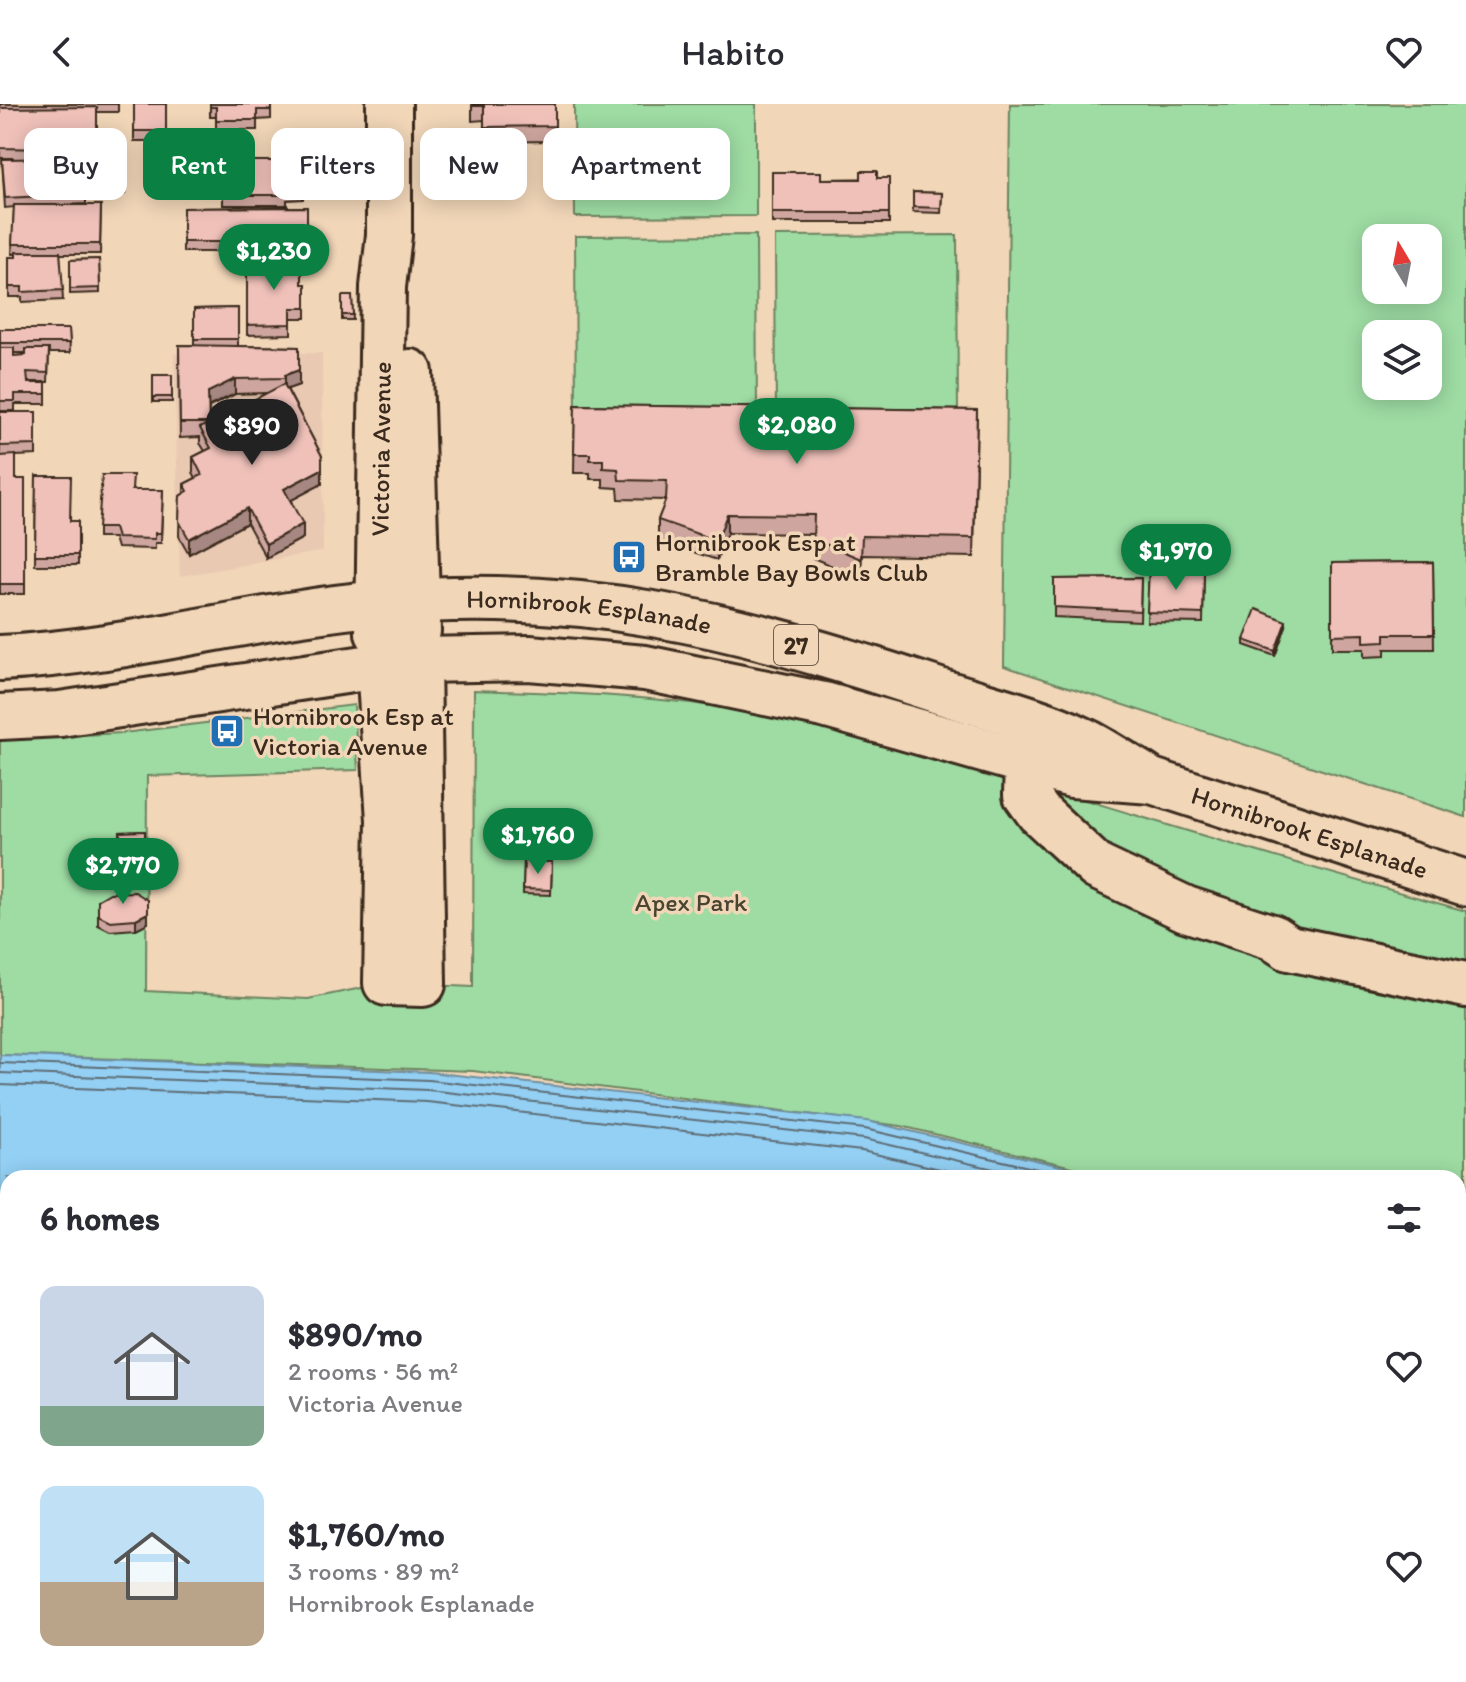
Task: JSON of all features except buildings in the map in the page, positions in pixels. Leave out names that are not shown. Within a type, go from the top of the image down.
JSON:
[{"type":"main road","name":"Victoria Avenue","points":[[389,104],[389,235],[401,288],[412,385],[397,602],[398,662]]},
{"type":"main road","name":"Hornibrook Esplanade","points":[[0,658],[80,651],[397,602],[589,603],[731,627],[797,645],[1080,738],[1152,781],[1466,883]]},
{"type":"main road","name":"Hornibrook Esplanade","points":[[0,717],[60,714],[398,662],[529,658],[591,662],[683,674],[824,705],[1072,775],[1152,781]]},
{"type":"main road","points":[[398,662],[423,984],[386,983],[389,820],[398,662]]},
{"type":"main road","points":[[1027,763],[1026,795],[1039,813],[1097,867],[1186,909],[1272,937],[1289,948],[1466,985]]},
{"type":"shaded area","points":[[322,353],[323,551],[180,576],[174,354]]},
{"type":"green space","points":[[574,104],[756,104],[756,216],[575,217],[575,200],[730,200],[730,128],[574,128]]},
{"type":"green space","points":[[1010,104],[1466,104],[1466,817],[1004,666]]},
{"type":"green space","points":[[756,235],[757,417],[576,418],[575,236]]},
{"type":"green space","points":[[957,235],[958,417],[776,417],[775,236]]},
{"type":"green space","name":"Apex Park","points":[[474,690],[603,695],[732,709],[782,718],[986,770],[1466,911],[1466,1170],[1085,1170],[901,1126],[473,1071],[0,1055],[0,739],[123,733],[354,705],[358,770],[147,776],[146,991],[308,999],[386,983],[473,987]]},
{"type":"water","points":[[0,1055],[429,1072],[867,1121],[1078,1170],[0,1170]]},
{"type":"place","name":"Hornibrook Esp at Bramble Bay Bowls Club","points":[[629,557]]},
{"type":"place","name":"Hornibrook Esp at Victoria Avenue","points":[[227,731]]}]
